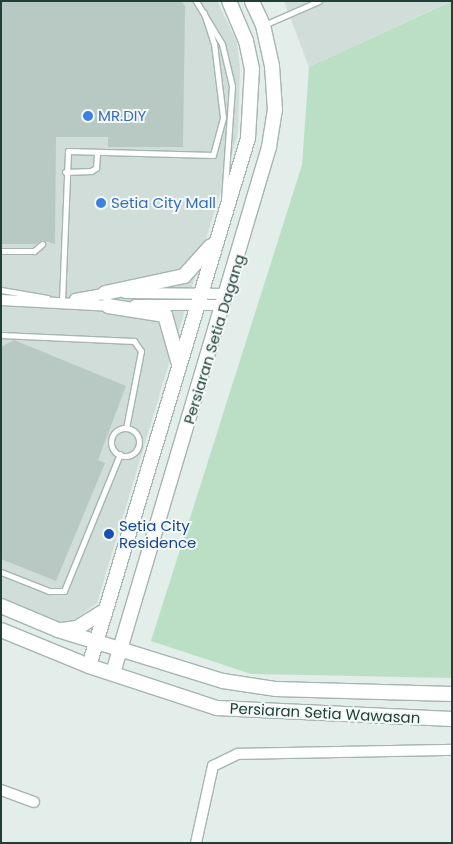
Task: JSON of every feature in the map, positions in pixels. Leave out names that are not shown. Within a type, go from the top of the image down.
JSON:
[{"type":"street","name":"Persiaran Setia Dagang","points":[[89,666],[223,214],[248,138],[251,107],[246,41],[229,1]]},
{"type":"street","name":"Persiaran Setia Dagang","points":[[113,673],[258,195],[275,110],[263,25],[252,1]]},
{"type":"street","points":[[106,299],[184,276],[215,242]]},
{"type":"street","points":[[106,299],[165,315],[179,364]]},
{"type":"street","points":[[2,301],[226,299]]},
{"type":"street","name":"Persiaran Setia Wawasan","points":[[1,606],[58,630],[186,672],[254,686],[452,694]]},
{"type":"street","points":[[58,630],[77,628],[106,610]]},
{"type":"street","points":[[129,621],[131,639],[141,656]]},
{"type":"street","name":"Persiaran Setia Wawasan","points":[[1,630],[89,666],[183,698],[240,711],[452,719]]},
{"type":"street","points":[[196,843],[210,775],[220,761],[247,754],[452,750]]},
{"type":"street","points":[[1,790],[34,802]]},
{"type":"lane","points":[[196,1],[222,44],[232,86],[223,214]]},
{"type":"lane","points":[[303,1],[306,7]]},
{"type":"lane","points":[[263,25],[319,1]]},
{"type":"lane","points":[[1,290],[64,301],[64,172],[68,151],[212,155],[224,117],[214,44],[204,12]]},
{"type":"lane","points":[[64,172],[91,171],[96,168],[97,152]]},
{"type":"lane","points":[[1,251],[34,251],[42,244]]},
{"type":"lane","points":[[1,335],[134,341],[141,351],[126,428],[112,437],[113,449],[120,454],[133,452],[138,445],[134,432],[126,428]]},
{"type":"lane","points":[[1,572],[49,591],[64,591],[120,454]]},
{"type":"shaded area","points":[[1,1],[217,1],[237,42],[240,69],[238,133],[97,603],[67,625],[1,599]]},
{"type":"shaded area","points":[[284,1],[451,1],[309,67]]},
{"type":"green space","points":[[452,1],[452,678],[251,674],[151,641],[302,165],[309,67]]},
{"type":"building","points":[[1,1],[181,1],[185,6],[183,147],[108,147],[108,137],[56,137],[55,244],[42,240],[35,244],[1,244]]},
{"type":"building","points":[[14,340],[126,386],[98,460],[105,463],[56,581],[1,559],[1,347]]},
{"type":"place","name":"MR.DIY","points":[[88,116]]},
{"type":"place","name":"Setia City Mall","points":[[101,203]]},
{"type":"place","name":"Setia City Residence","points":[[109,534]]}]
